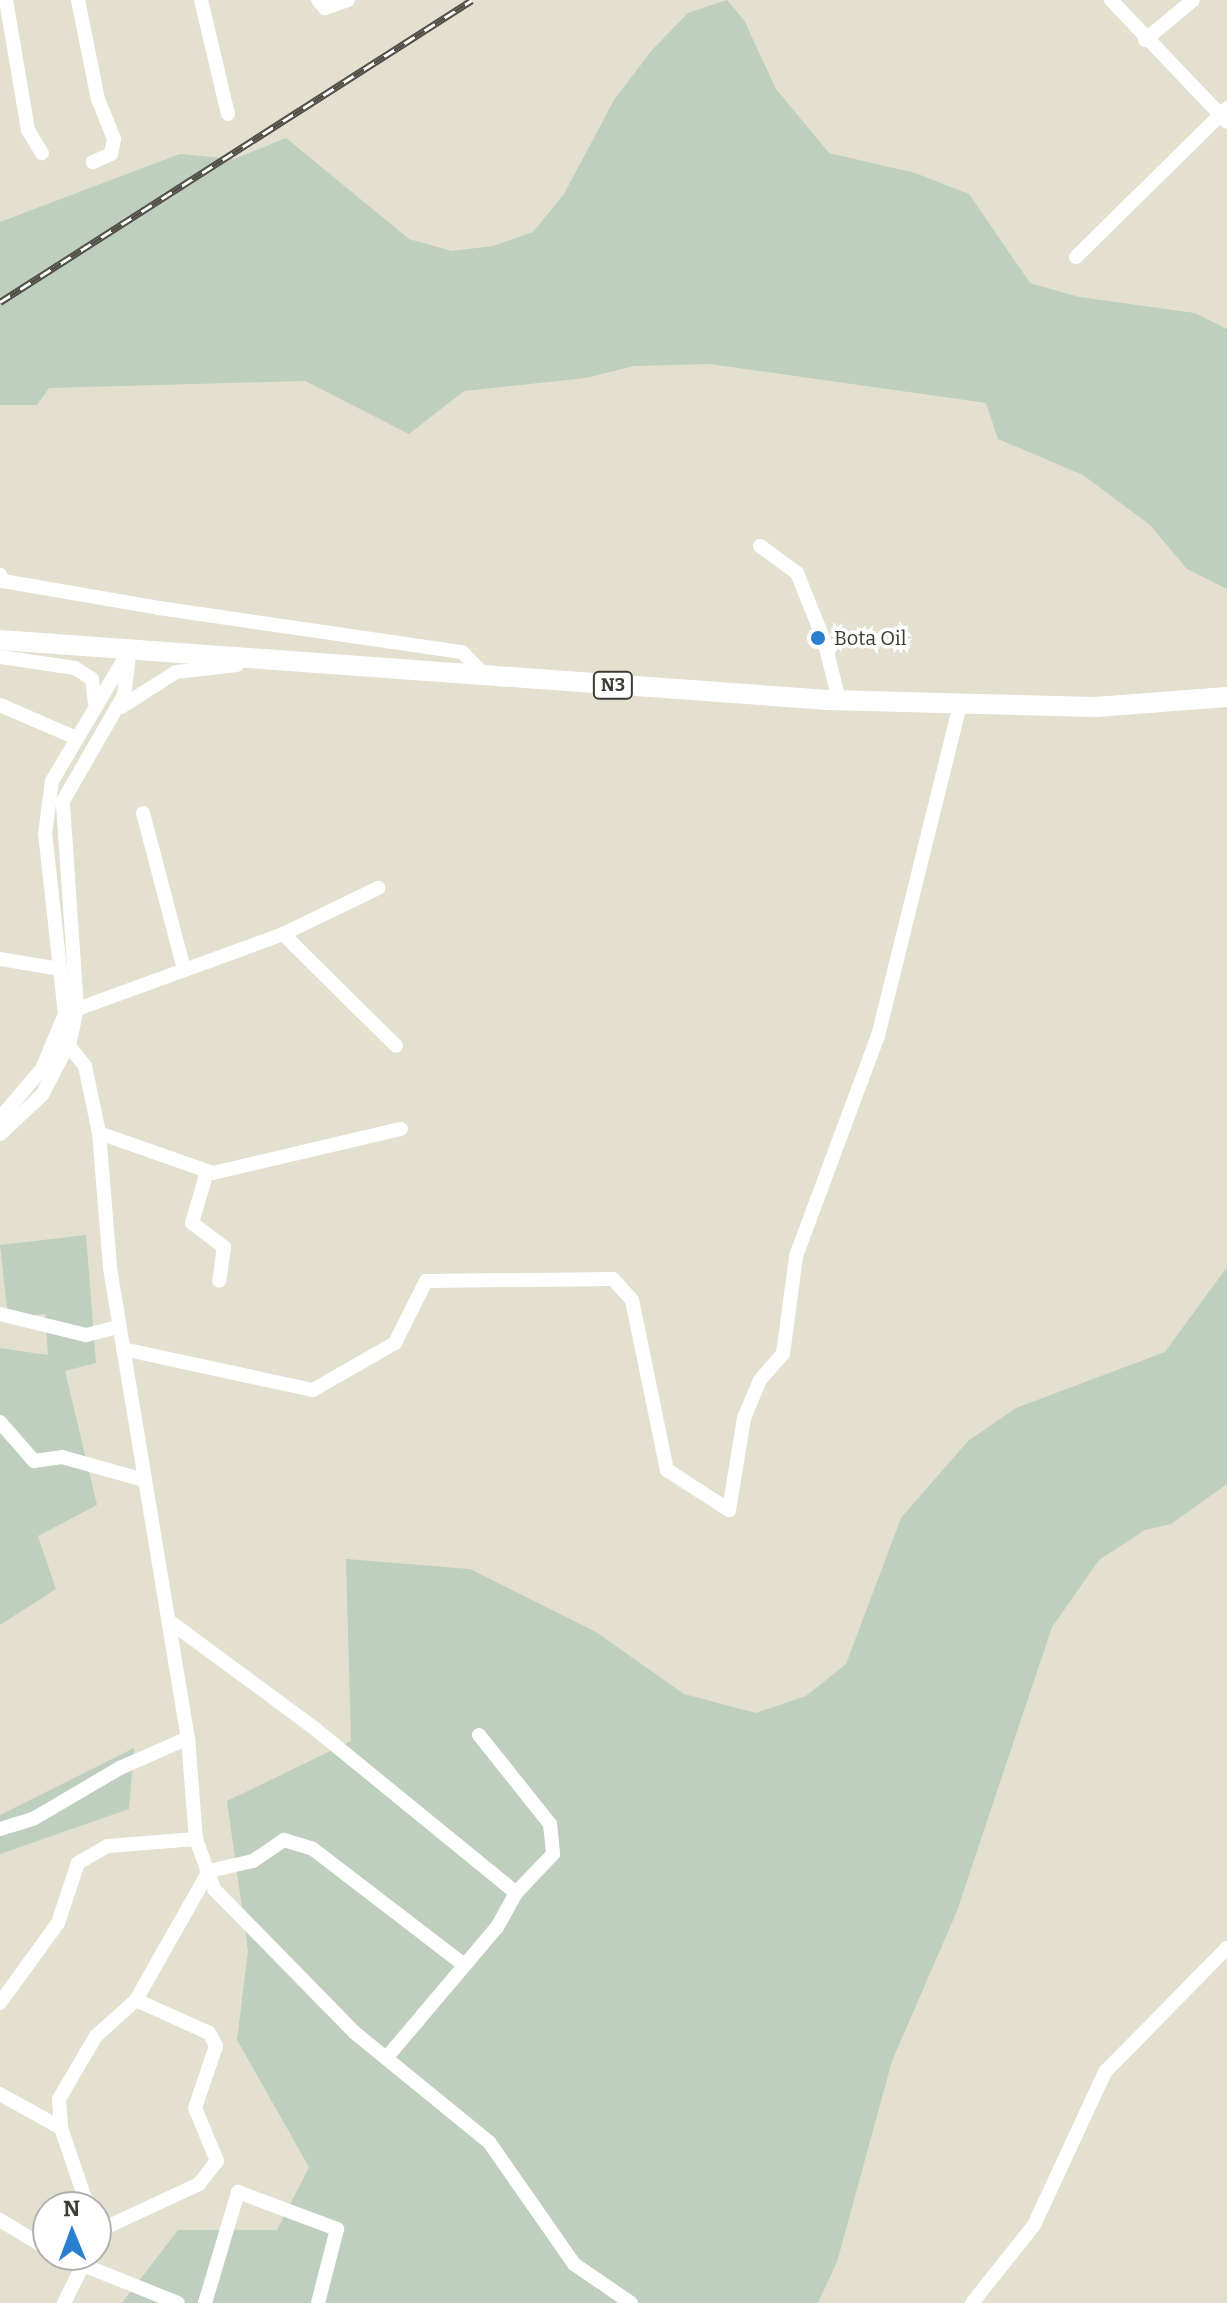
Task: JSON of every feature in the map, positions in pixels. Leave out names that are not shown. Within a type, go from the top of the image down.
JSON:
[{"type":"highway","name":"N3","points":[[0,640],[839,700],[1096,707],[1227,697]]},
{"type":"street","points":[[6,0],[28,130],[42,153]]},
{"type":"street","points":[[78,0],[98,99],[114,139],[111,154],[93,162]]},
{"type":"street","points":[[201,0],[228,114]]},
{"type":"street","points":[[318,0],[325,8],[348,0]]},
{"type":"street","points":[[1076,257],[1224,115],[1145,40],[1111,0]]},
{"type":"street","points":[[1145,40],[1193,0]]},
{"type":"street","points":[[760,546],[797,573],[824,640],[839,700]]},
{"type":"street","points":[[1,579],[462,652],[485,675]]},
{"type":"street","points":[[71,1011],[60,969],[47,806],[74,737],[130,649]]},
{"type":"street","points":[[0,1134],[42,1095],[65,1038],[71,1011],[63,801],[112,716],[131,673],[130,649]]},
{"type":"street","points":[[0,657],[75,668],[92,679],[95,704]]},
{"type":"street","points":[[112,716],[149,684],[176,672],[320,663]]},
{"type":"street","points":[[0,705],[74,737]]},
{"type":"street","points":[[123,1349],[313,1390],[395,1343],[426,1281],[613,1279],[632,1300],[667,1470],[729,1510],[744,1418],[760,1380],[783,1354],[796,1256],[878,1036],[960,705]]},
{"type":"street","points":[[143,813],[183,966]]},
{"type":"street","points":[[71,1011],[183,966],[283,934],[378,888]]},
{"type":"street","points":[[283,934],[396,1046]]},
{"type":"street","points":[[0,959],[60,969]]},
{"type":"street","points":[[1,1115],[28,1091],[65,1038]]},
{"type":"street","points":[[65,1038],[85,1066],[99,1133],[119,1327],[188,1738],[196,1839],[209,1871],[229,1910],[354,2032],[388,2056],[489,2142],[574,2264],[631,2303]]},
{"type":"street","points":[[99,1133],[159,1149],[207,1172],[251,1168],[334,1141],[401,1129]]},
{"type":"street","points":[[207,1172],[192,1223],[224,1247],[219,1281]]},
{"type":"street","points":[[0,1314],[86,1335],[119,1327]]},
{"type":"street","points":[[0,1422],[34,1461],[62,1457],[144,1480]]},
{"type":"street","points":[[169,1621],[314,1728],[516,1893]]},
{"type":"street","points":[[388,2056],[464,1965],[516,1893],[553,1854],[550,1824],[479,1735]]},
{"type":"street","points":[[0,1829],[33,1819],[120,1768],[188,1738]]},
{"type":"street","points":[[0,2003],[5,1985],[58,1923],[78,1863],[108,1846],[196,1839]]},
{"type":"street","points":[[83,2191],[61,2128],[59,2099],[96,2036],[136,2000],[209,1871],[253,1861],[284,1840],[313,1849],[464,1965]]},
{"type":"street","points":[[972,2303],[1034,2225],[1105,2072],[1227,1948]]},
{"type":"street","points":[[112,2225],[199,2184],[217,2161],[195,2108],[216,2046],[209,2033],[136,2000]]},
{"type":"street","points":[[0,2094],[61,2128]]},
{"type":"street","points":[[205,2303],[238,2192],[337,2229],[318,2303]]},
{"type":"street","points":[[0,2220],[32,2239]]},
{"type":"street","points":[[64,2303],[80,2271]]},
{"type":"street","points":[[105,2271],[178,2303]]},
{"type":"green space","points":[[727,0],[744,20],[776,89],[829,153],[915,173],[969,194],[1030,283],[1079,297],[1195,313],[1227,329],[1227,589],[1187,569],[1150,525],[1083,475],[998,439],[986,403],[710,364],[634,366],[586,378],[464,391],[409,434],[305,381],[49,388],[37,405],[0,405],[0,222],[180,154],[234,159],[286,138],[409,239],[452,251],[493,246],[533,232],[564,194],[614,100],[652,50],[688,13]]},
{"type":"green space","points":[[86,1235],[96,1363],[65,1371],[97,1505],[38,1536],[56,1589],[0,1625],[0,1348],[48,1355],[45,1314],[8,1318],[0,1245]]},
{"type":"green space","points":[[1227,1267],[1227,1484],[1171,1524],[1145,1530],[1099,1560],[1052,1627],[957,1911],[892,2061],[837,2262],[818,2303],[122,2303],[178,2230],[277,2230],[309,2167],[237,2040],[248,1951],[227,1801],[351,1741],[346,1559],[470,1569],[596,1632],[684,1694],[756,1713],[806,1696],[846,1664],[901,1518],[968,1441],[1016,1408],[1165,1352]]},
{"type":"green space","points":[[134,1748],[129,1809],[0,1854],[0,1815]]},
{"type":"railway","points":[[0,302],[472,0]]},
{"type":"place","name":"Bota Oil","points":[[818,638]]}]
